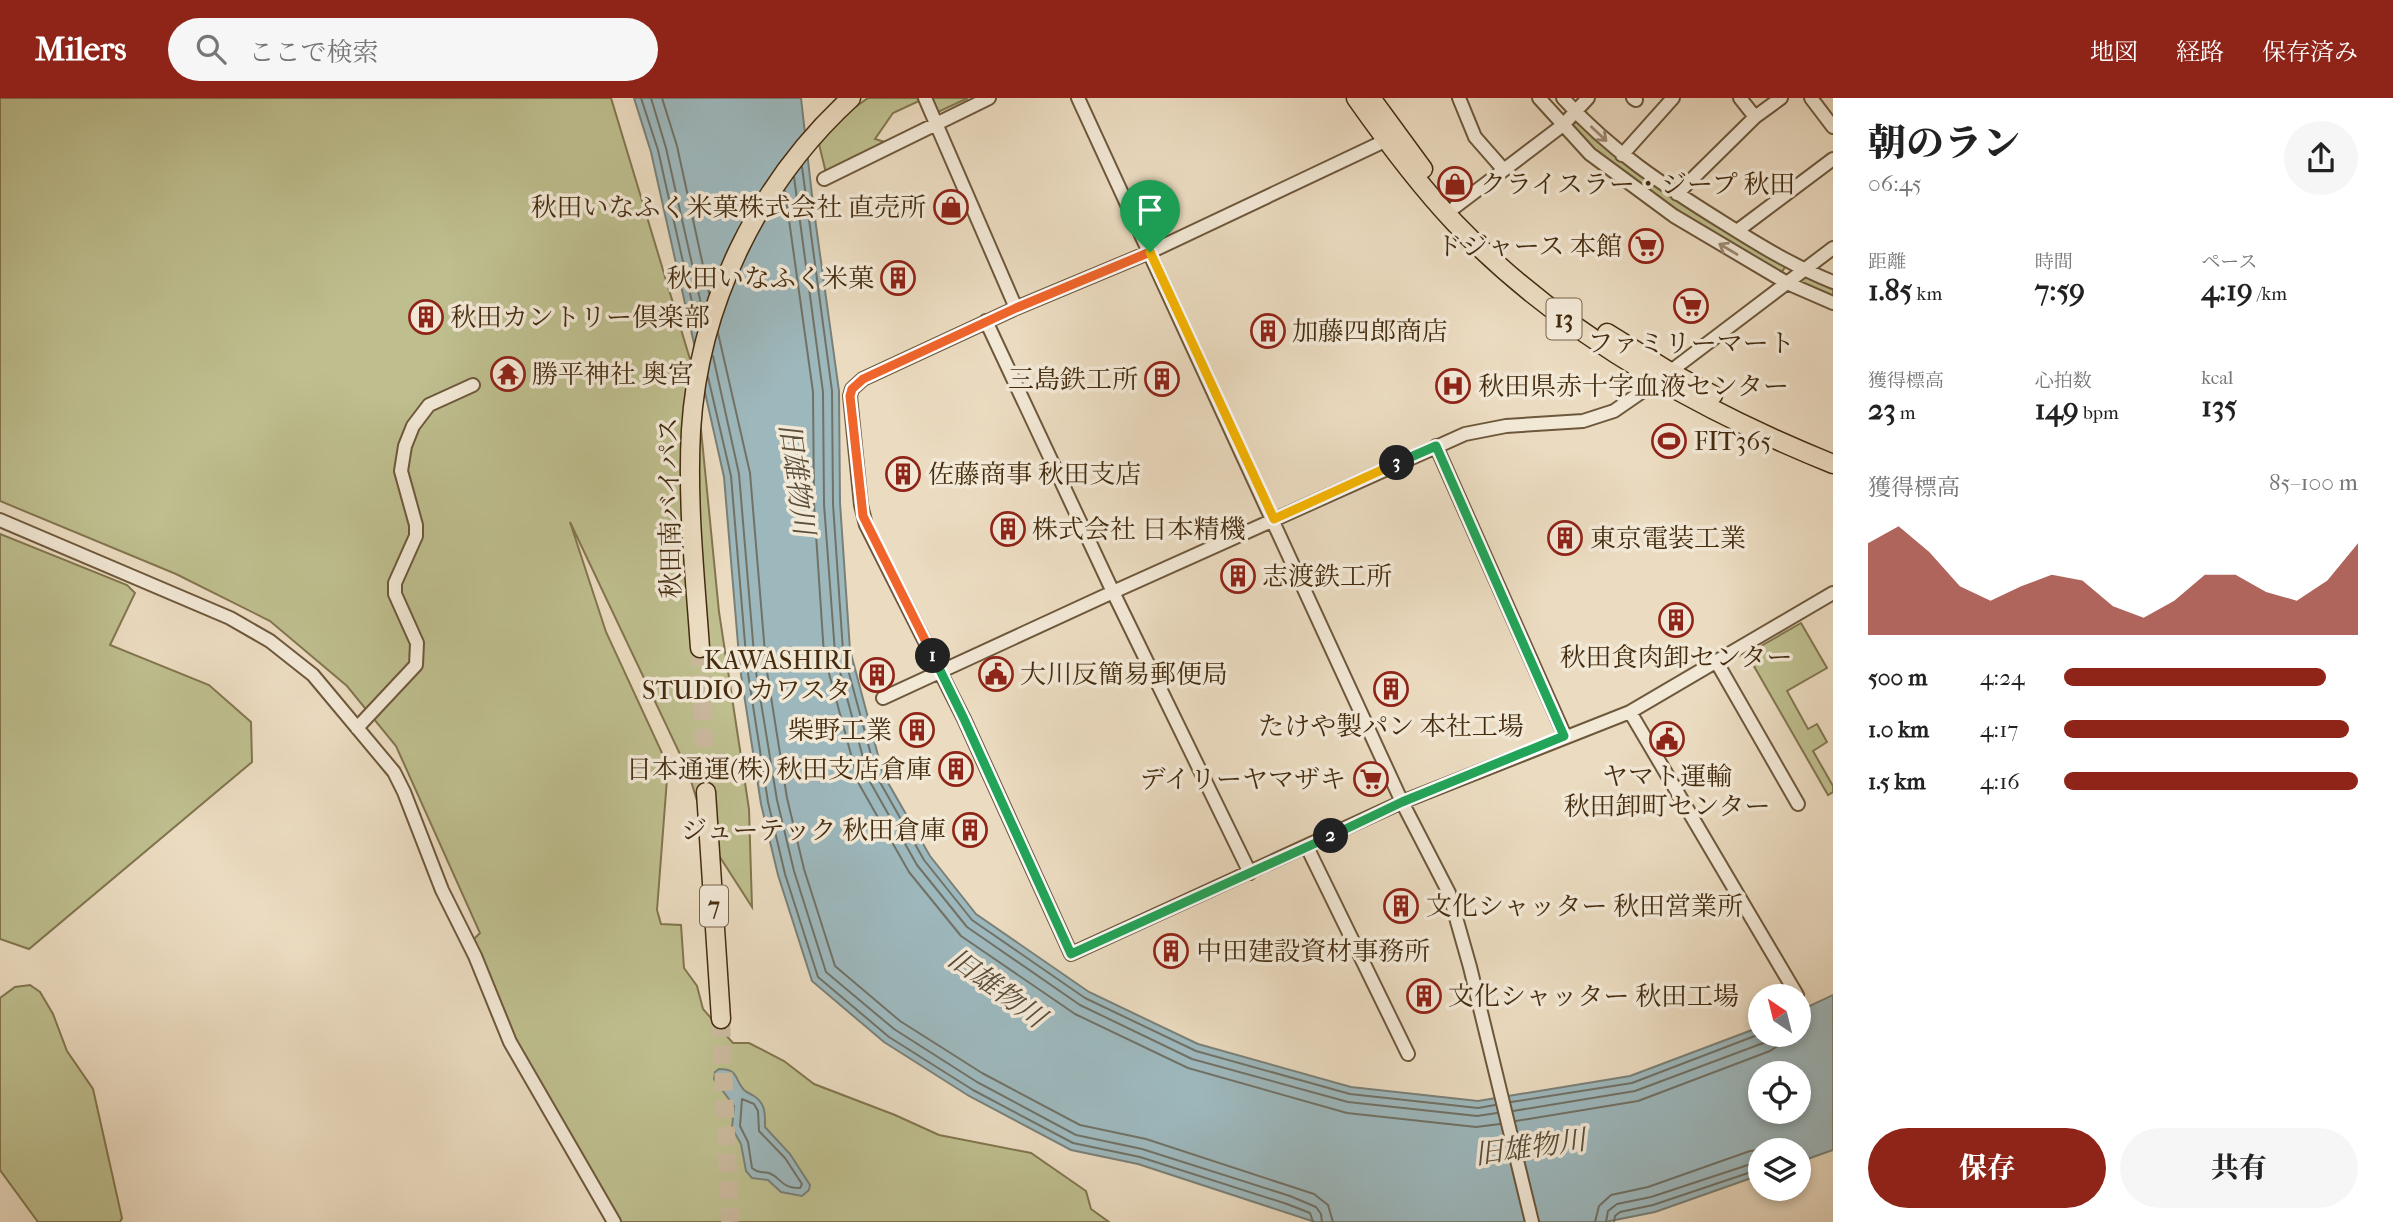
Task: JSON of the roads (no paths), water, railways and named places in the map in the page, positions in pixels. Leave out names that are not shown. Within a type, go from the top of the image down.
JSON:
[{"type":"highway","name":"秋田南バイパス","points":[[700,648],[692,516],[691,432],[696,379],[711,319],[754,219],[787,167],[830,118],[853,98]]},
{"type":"highway","name":"13","points":[[1356,98],[1455,207],[1503,254],[1556,299],[1664,376],[1833,452]]},
{"type":"highway","name":"13","points":[[1371,98],[1392,138],[1455,224],[1522,286],[1576,328],[1786,444],[1833,464]]},
{"type":"highway","name":"7","points":[[706,792],[721,1019]]},
{"type":"street","points":[[925,98],[1016,308]]},
{"type":"street","points":[[824,179],[989,98]]},
{"type":"street","points":[[1078,98],[1402,802],[1449,893],[1470,967],[1532,1222]]},
{"type":"street","points":[[1459,98],[1475,137],[1503,169]]},
{"type":"street","points":[[1539,98],[1590,154],[1674,216],[1787,283],[1833,303]]},
{"type":"street","points":[[1563,98],[1622,155],[1677,194],[1804,271],[1833,282]]},
{"type":"street","points":[[1455,207],[1563,125],[1588,98]]},
{"type":"street","points":[[1622,155],[1673,98]]},
{"type":"street","points":[[1740,98],[1755,117]]},
{"type":"street","points":[[1677,194],[1755,117],[1781,98]]},
{"type":"street","points":[[1811,98],[1833,127]]},
{"type":"street","points":[[1392,138],[1150,252],[986,321],[863,379],[852,389],[850,396],[863,516],[941,673],[1071,954],[1402,802],[1630,712],[1833,593]]},
{"type":"street","points":[[1737,231],[1833,159]]},
{"type":"street","points":[[883,698],[1465,434],[1488,429],[1583,421],[1614,411],[1833,248]]},
{"type":"street","points":[[986,321],[1113,592],[1251,873]]},
{"type":"street","points":[[357,728],[416,665],[417,643],[395,594],[395,583],[416,536],[416,525],[401,471],[405,446],[413,426],[429,405],[473,385]]},
{"type":"street","points":[[1436,446],[1564,736]]},
{"type":"street","points":[[0,520],[230,618],[270,641],[313,675],[394,772],[442,890],[475,957],[510,1042],[614,1222]]},
{"type":"street","points":[[1716,661],[1798,804]]},
{"type":"street","points":[[1630,712],[1791,984]]},
{"type":"street","points":[[1307,847],[1408,1054]]},
{"type":"water","name":"旧雄物川","points":[[634,98],[801,98],[839,391],[840,503],[850,650],[883,774],[930,856],[976,914],[1089,992],[1198,1044],[1351,1087],[1478,1101],[1630,1076],[1748,1032],[1748,1047],[1811,1047],[1811,1005],[1833,995],[1833,1150],[1811,1158],[1811,1138],[1748,1138],[1748,1179],[1655,1212],[1605,1222],[1315,1222],[1138,1164],[1071,1150],[969,1096],[884,1042],[812,981],[778,875],[761,804],[740,668],[724,477],[651,152]]},
{"type":"water","points":[[719,1069],[733,1073],[744,1090],[761,1102],[765,1127],[790,1154],[810,1185],[809,1190],[802,1196],[781,1192],[768,1180],[752,1178],[746,1171],[741,1144],[732,1128],[734,1106],[714,1079],[715,1072]]},
{"type":"tunnel","points":[[700,648],[706,792]]},
{"type":"tunnel","points":[[721,1019],[730,1222]]},
{"type":"place","name":"クライスラー・ジープ 秋田","points":[[1455,184]]},
{"type":"place","name":"秋田いなふく米菓株式会社 直売所","points":[[951,207]]},
{"type":"place","name":"ドジャース 本館","points":[[1646,246]]},
{"type":"place","name":"秋田いなふく米菓","points":[[898,278]]},
{"type":"place","name":"ファミリーマート","points":[[1691,306]]},
{"type":"place","name":"秋田カントリー倶楽部","points":[[426,317]]},
{"type":"place","name":"加藤四郎商店","points":[[1268,331]]},
{"type":"place","name":"勝平神社 奥宮","points":[[508,374]]},
{"type":"place","name":"三島鉄工所","points":[[1162,379]]},
{"type":"place","name":"秋田県赤十字血液センター","points":[[1453,386]]},
{"type":"place","name":"FIT365","points":[[1669,441]]},
{"type":"place","name":"佐藤商事 秋田支店","points":[[903,474]]},
{"type":"place","name":"株式会社 日本精機","points":[[1008,529]]},
{"type":"place","name":"東京電装工業","points":[[1565,538]]},
{"type":"place","name":"志渡鉄工所","points":[[1238,576]]},
{"type":"place","name":"秋田食肉卸センター","points":[[1676,620]]},
{"type":"place","name":"大川反簡易郵便局","points":[[996,674]]},
{"type":"place","name":"KAWASHIRI STUDIO カワスタ","points":[[877,675]]},
{"type":"place","name":"たけや製パン 本社工場","points":[[1391,689]]},
{"type":"place","name":"柴野工業","points":[[917,730]]},
{"type":"place","name":"ヤマト運輸 秋田卸町センター","points":[[1667,739]]},
{"type":"place","name":"日本通運(株) 秋田支店倉庫","points":[[956,769]]},
{"type":"place","name":"デイリーヤマザキ","points":[[1371,779]]},
{"type":"place","name":"ジューテック 秋田倉庫","points":[[970,830]]},
{"type":"place","name":"文化シャッター 秋田営業所","points":[[1401,906]]},
{"type":"place","name":"中田建設資材事務所","points":[[1171,951]]},
{"type":"place","name":"文化シャッター 秋田工場","points":[[1424,996]]}]
